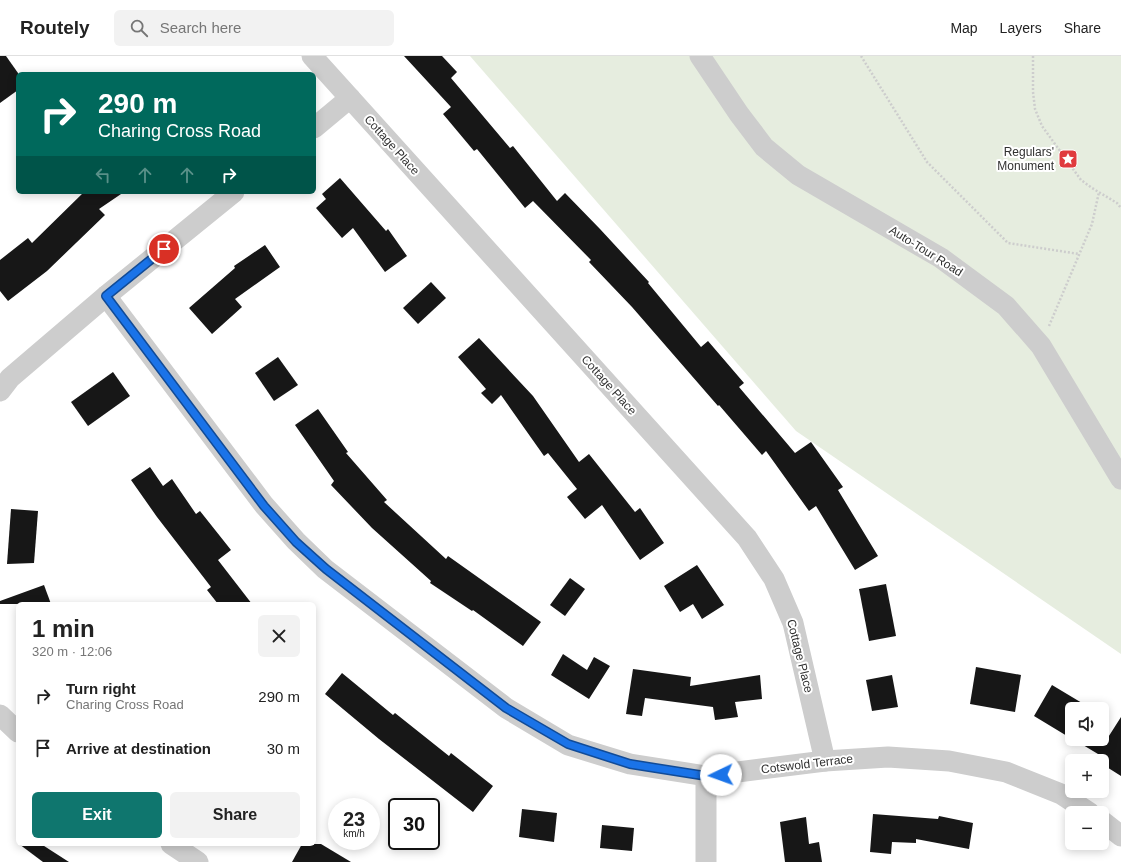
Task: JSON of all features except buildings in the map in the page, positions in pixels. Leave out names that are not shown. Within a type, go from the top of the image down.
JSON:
[{"type":"street","name":"Cottage Place","points":[[312,56],[747,538],[774,579],[793,623],[825,761]]},
{"type":"street","name":"Auto-Tour Road","points":[[700,56],[739,114],[764,146],[798,175],[941,258],[1006,306],[1041,346],[1121,478]]},
{"type":"street","points":[[316,126],[350,98]]},
{"type":"street","points":[[0,391],[10,378],[106,296],[232,194]]},
{"type":"street","name":"Cotswold Terrace","points":[[106,296],[264,506],[296,542],[326,569],[506,708],[568,744],[630,764],[706,776],[825,761],[888,757],[949,762],[1006,772],[1061,794],[1079,806]]},
{"type":"street","points":[[0,715],[16,730]]},
{"type":"street","points":[[706,776],[706,862]]},
{"type":"street","points":[[1109,827],[1121,836]]},
{"type":"street","points":[[174,846],[198,862]]},
{"type":"path","points":[[861,56],[927,162],[1008,243],[1079,254]]},
{"type":"path","points":[[1033,56],[1033,92],[1035,109],[1042,126],[1081,180],[1118,202],[1121,208]]},
{"type":"path","points":[[1041,346],[1092,224],[1099,192]]},
{"type":"shaded area","points":[[470,56],[1121,56],[1121,654],[796,431]]},
{"type":"place","name":"Regulars' Monument","points":[[1068,159]]},
{"type":"route","points":[[164,249],[106,296],[264,506],[296,542],[326,569],[506,708],[568,744],[630,764],[706,776],[721,775]]}]
